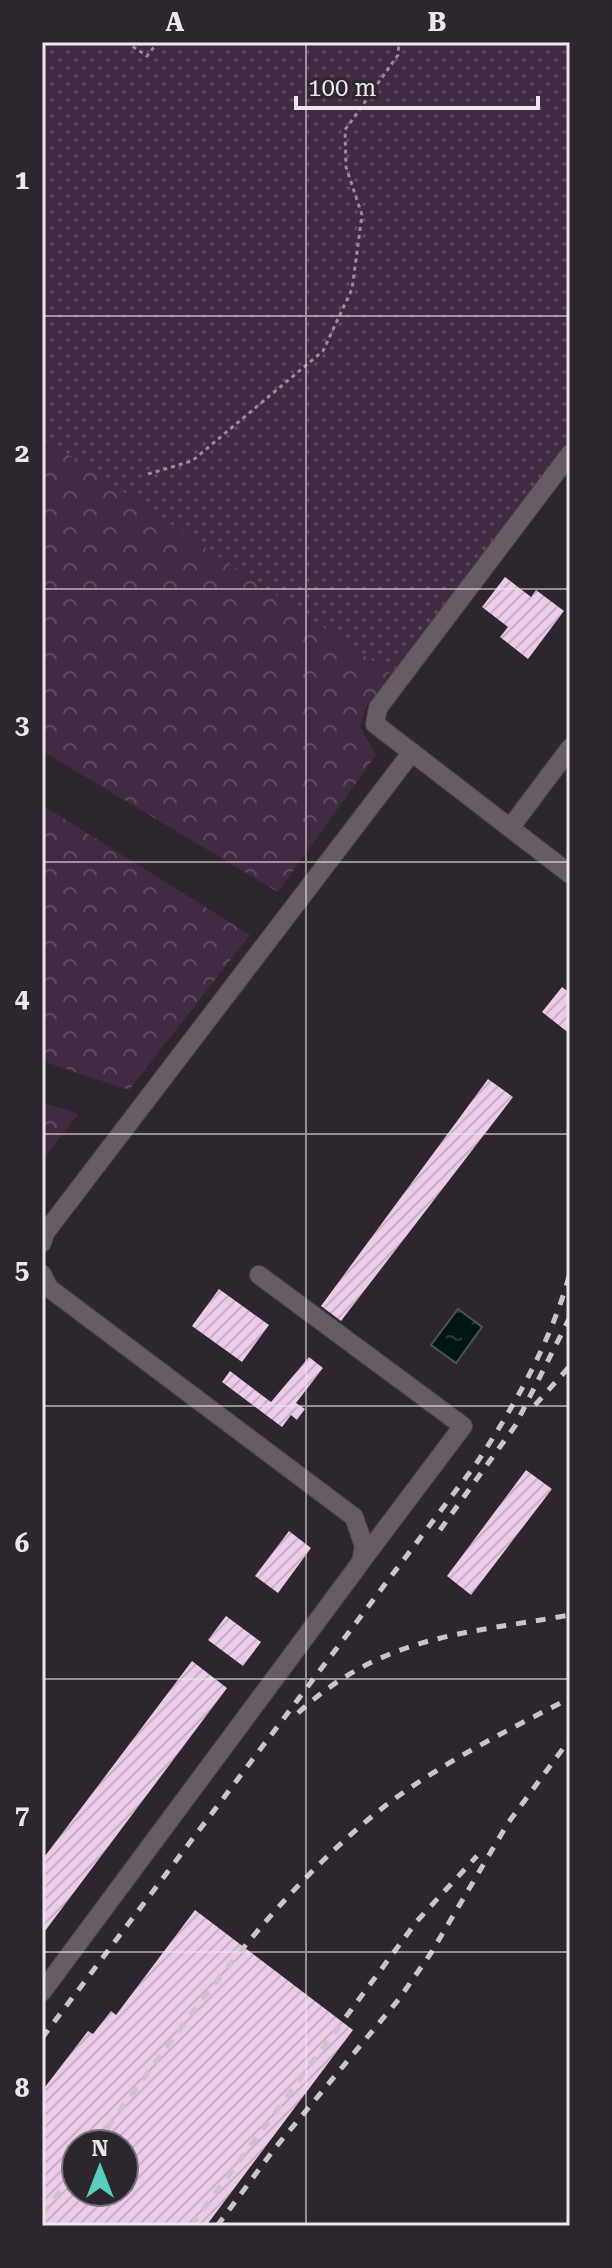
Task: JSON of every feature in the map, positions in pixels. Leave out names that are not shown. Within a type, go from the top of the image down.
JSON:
[{"type":"lane","points":[[570,454],[378,708],[375,724],[570,874]]},
{"type":"lane","points":[[510,828],[570,748]]},
{"type":"lane","points":[[42,1243],[55,1220],[412,752]]},
{"type":"lane","points":[[42,1274],[49,1288],[354,1517],[364,1546],[361,1562]]},
{"type":"lane","points":[[42,1992],[463,1426],[259,1275]]},
{"type":"path","points":[[126,42],[147,56],[158,42]]},
{"type":"path","points":[[148,474],[192,461],[323,351],[352,289],[362,215],[346,167],[345,130],[398,55],[399,42]]},
{"type":"green space","points":[[42,42],[570,42],[570,440],[392,674],[42,437]]},
{"type":"green space","points":[[42,437],[392,674],[366,707],[360,727],[376,755],[278,892],[42,751]]},
{"type":"green space","points":[[42,805],[250,935],[129,1090],[42,1061]]},
{"type":"green space","points":[[42,1102],[78,1114],[42,1161]]},
{"type":"water","points":[[458,1309],[482,1327],[456,1363],[431,1345]]},
{"type":"building","points":[[505,577],[531,597],[536,590],[564,611],[528,659],[500,637],[508,627],[482,607]]},
{"type":"building","points":[[562,987],[570,993],[570,1034],[542,1012]]},
{"type":"building","points":[[488,1079],[513,1097],[341,1321],[321,1306]]},
{"type":"building","points":[[219,1289],[269,1325],[242,1362],[192,1326]]},
{"type":"building","points":[[309,1357],[323,1368],[296,1403],[305,1409],[297,1420],[291,1415],[282,1427],[222,1382],[230,1371],[271,1402]]},
{"type":"building","points":[[526,1470],[552,1489],[471,1595],[447,1576]]},
{"type":"building","points":[[289,1531],[311,1548],[278,1593],[255,1576]]},
{"type":"building","points":[[226,1616],[261,1642],[243,1666],[208,1640]]},
{"type":"building","points":[[192,1661],[227,1688],[42,1935],[42,1860]]},
{"type":"building","points":[[195,1910],[353,2030],[206,2226],[42,2226],[42,2091],[88,2031],[93,2034],[111,2011],[116,2015]]},
{"type":"railway","points":[[42,2038],[476,1464],[542,1348],[570,1273]]},
{"type":"railway","points":[[440,1530],[515,1426],[570,1317]]},
{"type":"railway","points":[[535,1405],[570,1366]]},
{"type":"railway","points":[[298,1713],[361,1667],[393,1653],[459,1634],[570,1615]]},
{"type":"railway","points":[[107,2128],[220,1976],[324,1859],[411,1787],[463,1755],[570,1698]]},
{"type":"railway","points":[[217,2226],[275,2148],[399,1999],[431,1953],[508,1823],[570,1739]]},
{"type":"railway","points":[[191,2226],[417,1921],[477,1856]]},
{"type":"railway","points":[[42,2215],[60,2191]]}]
